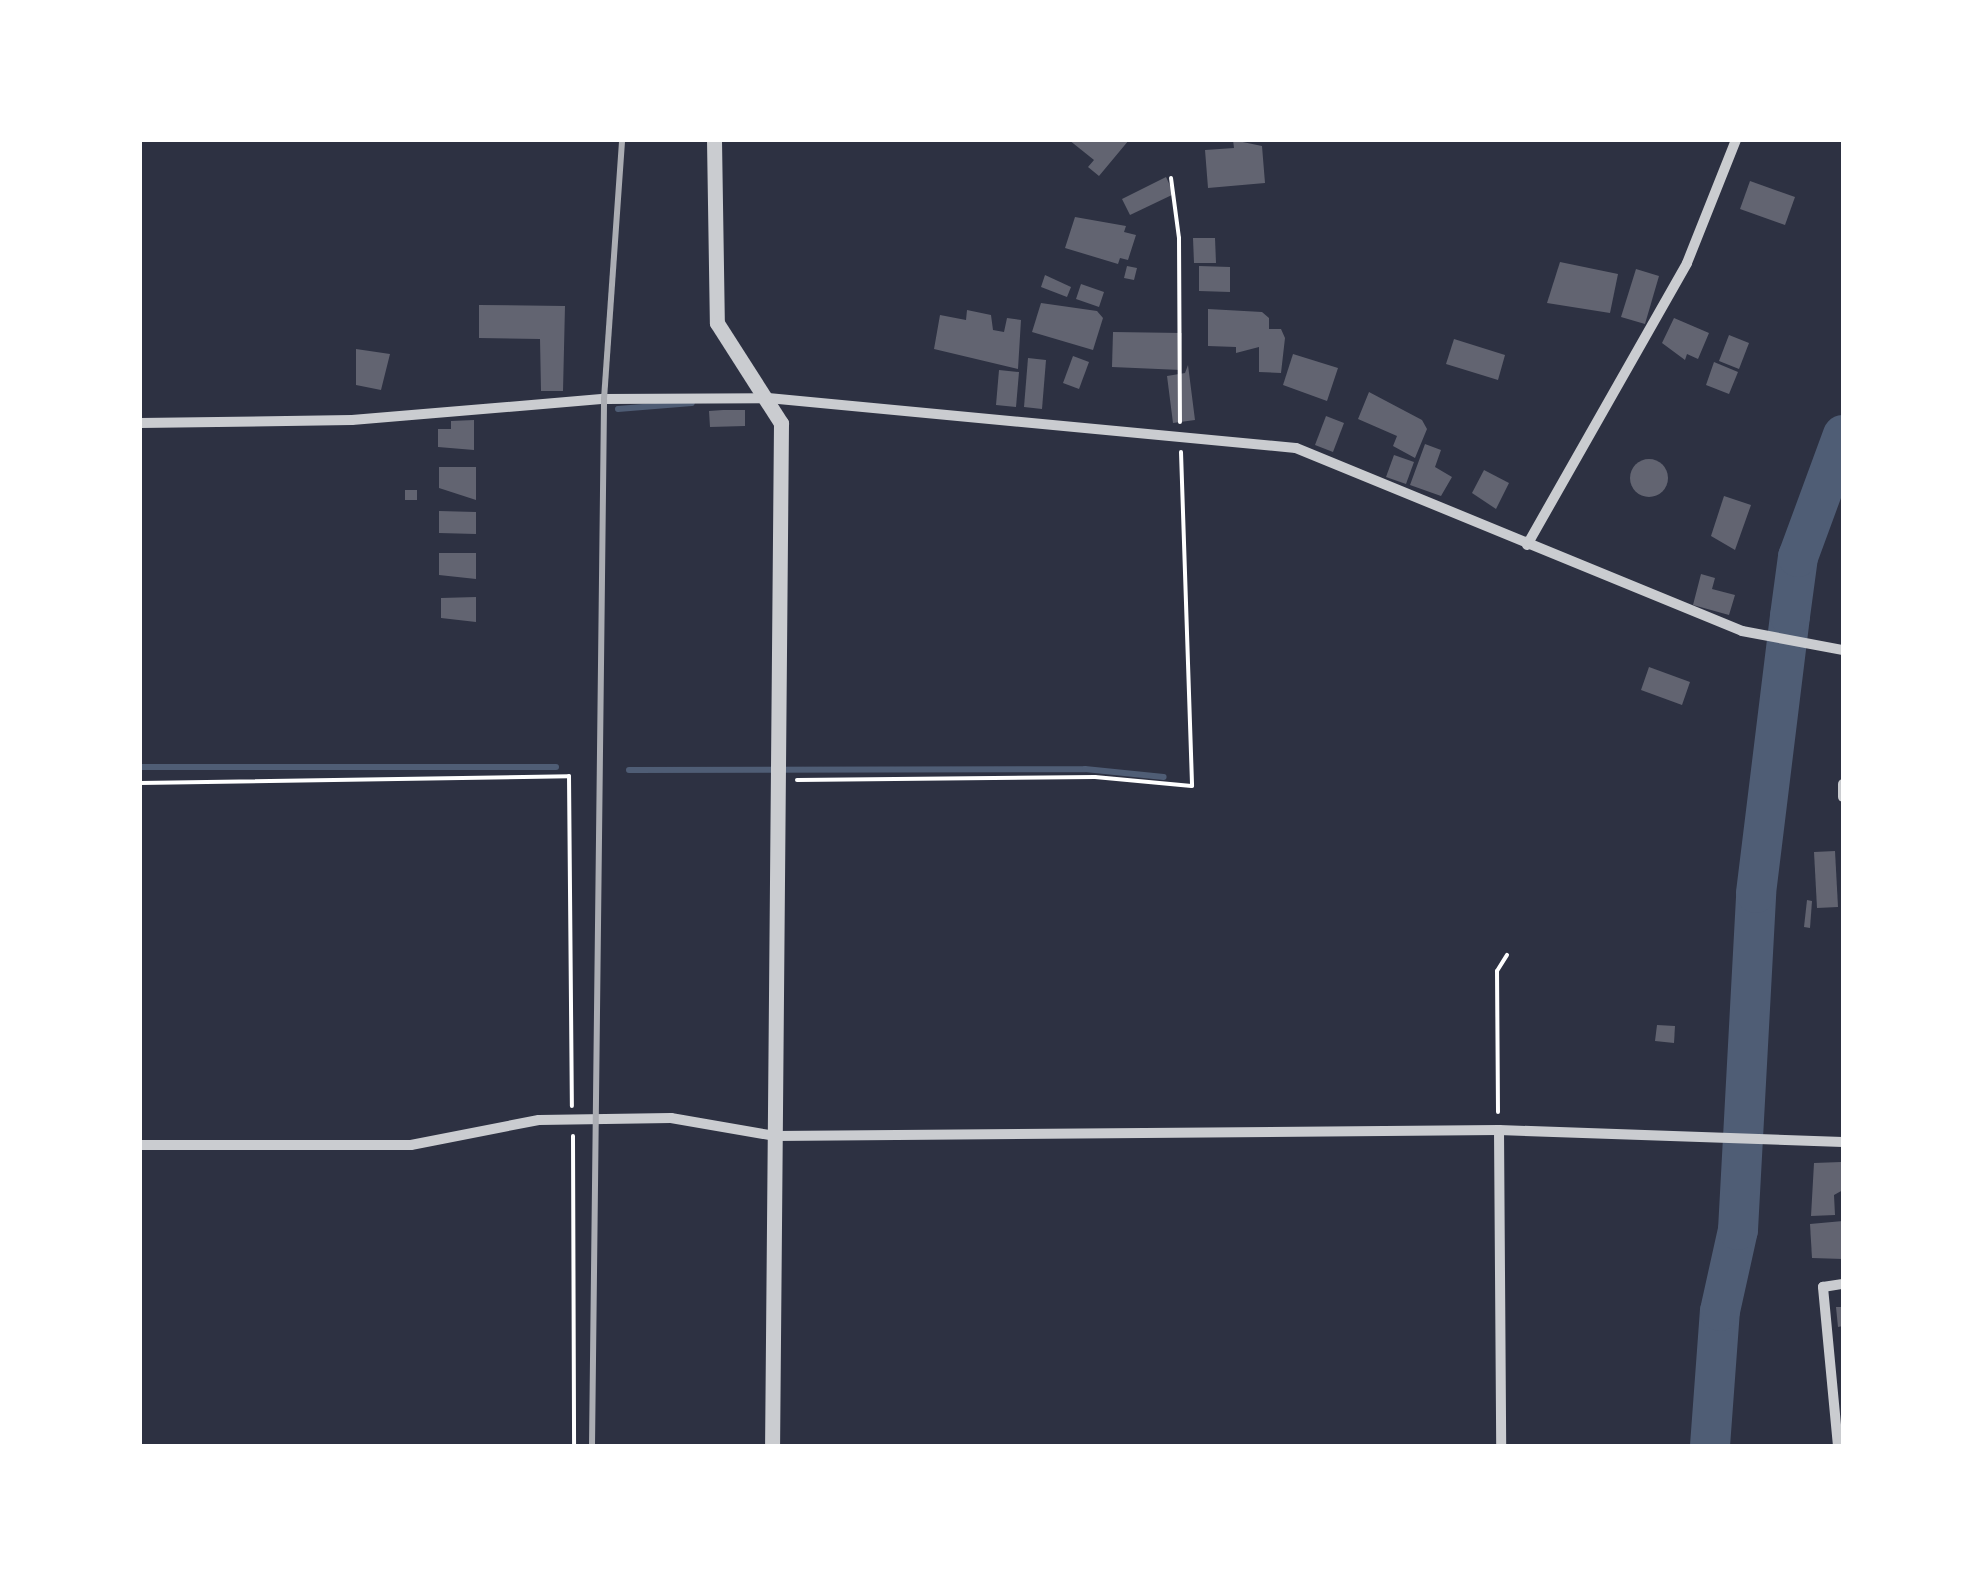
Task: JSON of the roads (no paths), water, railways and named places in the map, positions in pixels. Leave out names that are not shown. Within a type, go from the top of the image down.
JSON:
[{"type":"street","points":[[714,140],[717,323],[781,423],[772,1446]]},
{"type":"street","points":[[1528,544],[1686,263],[1736,140]]},
{"type":"street","points":[[140,424],[352,420],[604,399],[768,398],[1296,448],[1742,632],[1843,650]]},
{"type":"street","points":[[140,1145],[411,1145],[572,1120],[671,1118],[775,1136],[1498,1130],[1703,1133],[1843,1142]]},
{"type":"street","points":[[1498,1130],[1501,1446]]},
{"type":"street","points":[[1838,1446],[1840,1425],[1823,1286],[1843,1284]]},
{"type":"waterway","points":[[618,409],[692,403]]},
{"type":"waterway","points":[[1710,1446],[1720,1311],[1738,1230],[1756,893],[1790,616],[1798,557],[1843,435]]},
{"type":"waterway","points":[[140,767],[556,767]]},
{"type":"waterway","points":[[629,770],[1085,769],[1164,777]]},
{"type":"railway","points":[[592,1446],[604,399],[622,140]]}]
